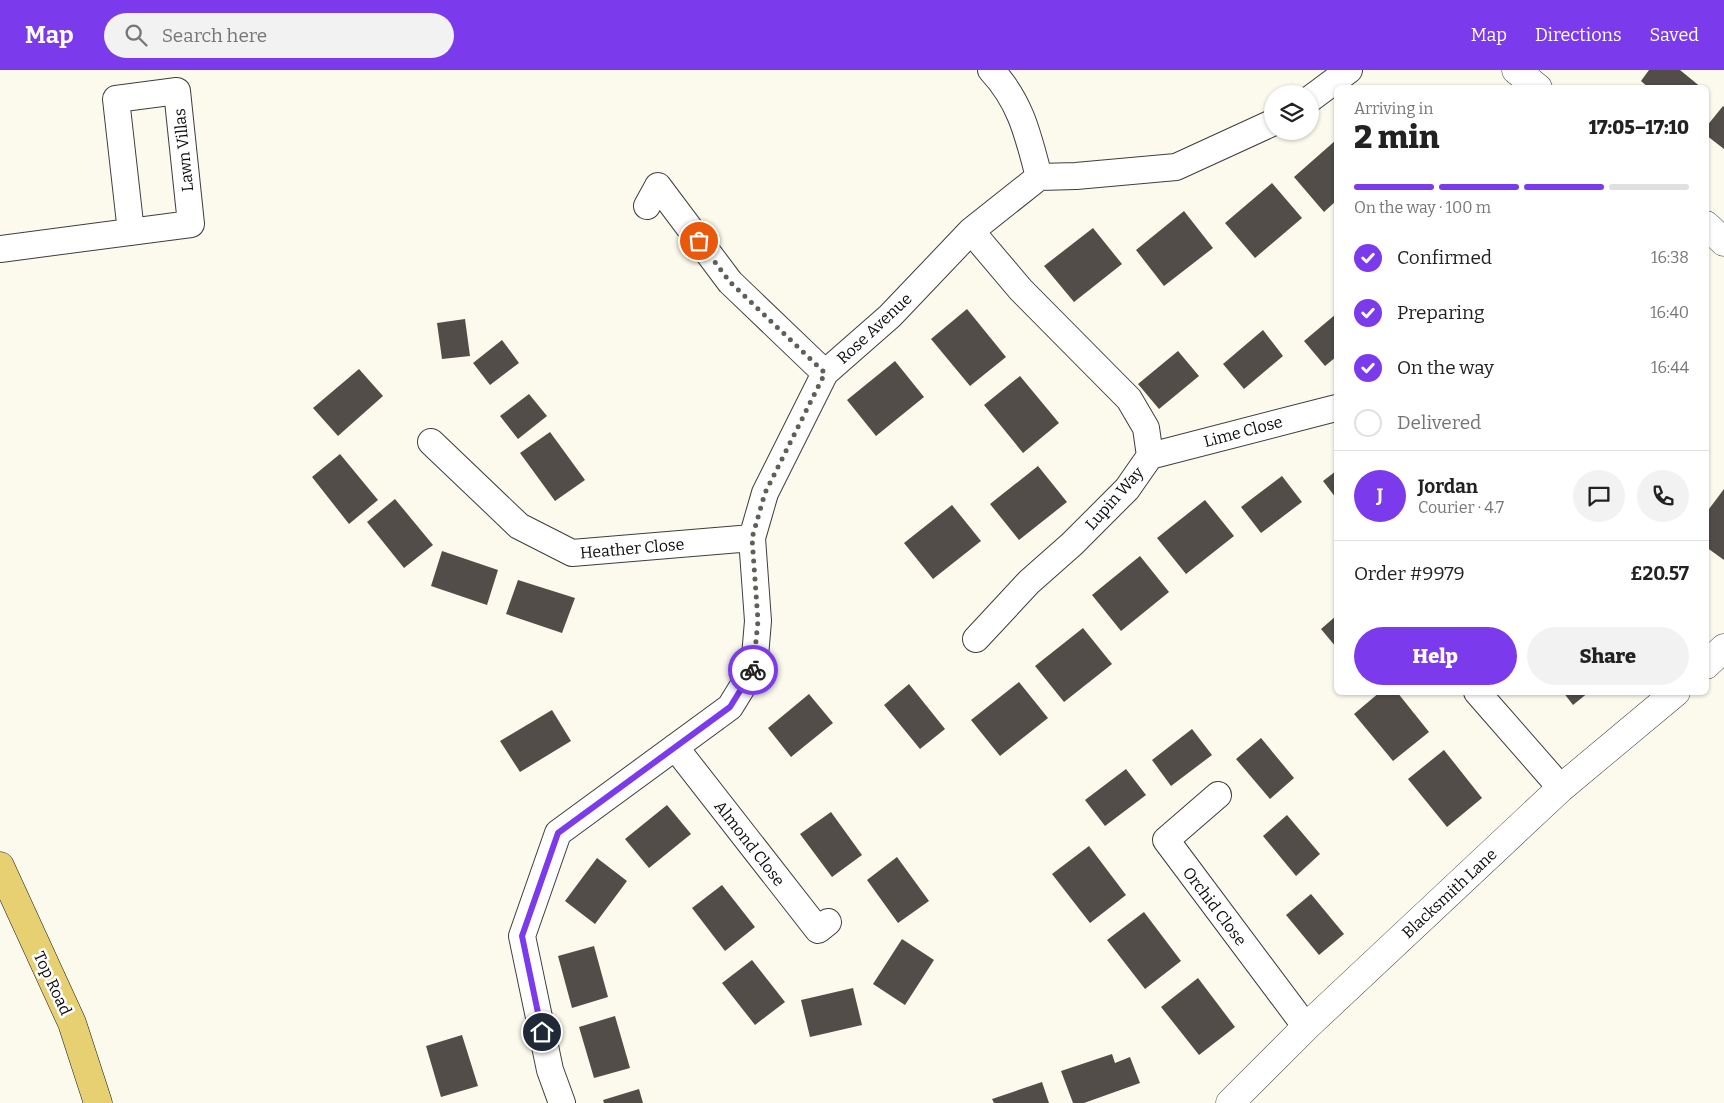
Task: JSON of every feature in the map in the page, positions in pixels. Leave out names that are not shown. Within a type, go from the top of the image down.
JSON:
[{"type":"main road","name":"Top Road","points":[[0,866],[72,1022],[98,1103]]},
{"type":"street","points":[[991,70],[1004,84],[1026,125],[1039,177],[1076,176],[1176,167],[1264,127]]},
{"type":"street","points":[[1319,92],[1349,70]]},
{"type":"street","points":[[1516,70],[1534,85]]},
{"type":"street","name":"Lawn Villas","points":[[0,249],[131,232],[191,224],[177,91],[116,99],[131,232]]},
{"type":"street","name":"Rose Avenue","points":[[562,1103],[550,1070],[522,936],[558,833],[730,707],[754,668],[758,621],[752,538],[765,493],[825,373],[890,316],[971,230],[1039,177]]},
{"type":"street","points":[[658,187],[730,282],[825,373]]},
{"type":"street","points":[[1709,228],[1724,242]]},
{"type":"street","name":"Lupin Way","points":[[971,230],[1021,290],[1129,399],[1146,428],[1150,456],[1127,489],[1072,544],[1028,582],[976,639]]},
{"type":"street","name":"Lime Close","points":[[1150,456],[1334,409]]},
{"type":"street","name":"Heather Close","points":[[431,442],[519,526],[572,553],[752,538]]},
{"type":"street","points":[[1709,662],[1724,648]]},
{"type":"street","points":[[1480,695],[1561,788]]},
{"type":"street","name":"Blacksmith Lane","points":[[1230,1103],[1306,1027],[1561,788],[1672,695]]},
{"type":"street","name":"Almond Close","points":[[675,746],[819,931]]},
{"type":"street","name":"Orchid Close","points":[[1218,795],[1166,840],[1306,1027]]},
{"type":"building","points":[[1649,70],[1680,70],[1698,85],[1646,85],[1641,81]]},
{"type":"building","points":[[1723,106],[1724,149],[1709,137],[1709,123]]},
{"type":"building","points":[[1334,142],[1334,203],[1324,212],[1294,177]]},
{"type":"building","points":[[1272,183],[1302,218],[1255,258],[1225,223]]},
{"type":"building","points":[[1184,211],[1213,248],[1164,286],[1136,250]]},
{"type":"building","points":[[1093,228],[1122,264],[1074,302],[1044,266]]},
{"type":"building","points":[[967,309],[1006,357],[970,386],[931,339]]},
{"type":"building","points":[[1334,316],[1334,359],[1325,366],[1304,341]]},
{"type":"building","points":[[465,319],[470,356],[442,359],[437,323]]},
{"type":"building","points":[[1263,330],[1283,356],[1244,389],[1223,364]]},
{"type":"building","points":[[502,340],[519,363],[490,385],[473,363]]},
{"type":"building","points":[[1178,351],[1199,376],[1159,409],[1138,384]]},
{"type":"building","points":[[895,361],[924,397],[876,436],[847,400]]},
{"type":"building","points":[[359,369],[383,396],[338,436],[313,408]]},
{"type":"building","points":[[1020,376],[1059,423],[1023,453],[984,405]]},
{"type":"building","points":[[529,394],[547,416],[518,439],[500,416]]},
{"type":"building","points":[[550,432],[585,480],[555,501],[520,453]]},
{"type":"building","points":[[340,454],[378,500],[349,524],[312,477]]},
{"type":"building","points":[[1038,466],[1067,502],[1019,540],[990,504]]},
{"type":"building","points":[[1334,473],[1334,495],[1323,481]]},
{"type":"building","points":[[1282,476],[1302,502],[1261,533],[1241,507]]},
{"type":"building","points":[[1724,489],[1724,560],[1709,549],[1709,509]]},
{"type":"building","points":[[395,499],[433,545],[404,568],[367,522]]},
{"type":"building","points":[[1205,500],[1234,536],[1186,574],[1157,538]]},
{"type":"building","points":[[952,505],[981,541],[933,579],[904,543]]},
{"type":"building","points":[[442,551],[498,570],[487,605],[431,586]]},
{"type":"building","points":[[1140,556],[1169,592],[1121,631],[1092,595]]},
{"type":"building","points":[[518,580],[575,598],[562,633],[506,614]]},
{"type":"building","points":[[1334,618],[1334,645],[1321,629]]},
{"type":"building","points":[[1083,628],[1112,664],[1064,702],[1035,666]]},
{"type":"building","points":[[1019,682],[1048,718],[1000,756],[971,720]]},
{"type":"building","points":[[909,684],[945,729],[920,749],[884,705]]},
{"type":"building","points":[[809,694],[833,723],[791,757],[768,728]]},
{"type":"building","points":[[1376,695],[1399,695],[1429,732],[1393,761],[1354,714]]},
{"type":"building","points":[[1565,695],[1585,695],[1573,705]]},
{"type":"building","points":[[552,710],[571,741],[520,772],[500,741]]},
{"type":"building","points":[[1192,729],[1212,755],[1171,786],[1152,760]]},
{"type":"building","points":[[1261,738],[1294,778],[1270,799],[1236,759]]},
{"type":"building","points":[[1444,750],[1482,798],[1447,827],[1408,779]]},
{"type":"building","points":[[1126,769],[1146,795],[1105,826],[1085,800]]},
{"type":"building","points":[[667,805],[691,834],[649,868],[625,839]]},
{"type":"building","points":[[831,812],[862,855],[832,877],[800,834]]},
{"type":"building","points":[[1287,815],[1320,854],[1296,876],[1263,836]]},
{"type":"building","points":[[1089,846],[1126,895],[1090,923],[1052,874]]},
{"type":"building","points":[[897,857],[929,901],[898,923],[867,880]]},
{"type":"building","points":[[597,858],[627,881],[595,924],[565,901]]},
{"type":"building","points":[[722,885],[755,927],[725,951],[692,908]]},
{"type":"building","points":[[1311,894],[1344,934],[1319,955],[1286,915]]},
{"type":"building","points":[[1144,912],[1181,961],[1145,989],[1107,940]]},
{"type":"building","points":[[902,939],[934,960],[905,1005],[873,984]]},
{"type":"building","points":[[594,946],[608,997],[572,1008],[558,956]]},
{"type":"building","points":[[752,960],[785,1002],[755,1025],[722,983]]},
{"type":"building","points":[[1198,978],[1235,1027],[1199,1055],[1161,1007]]},
{"type":"building","points":[[853,988],[862,1025],[810,1037],[801,1000]]},
{"type":"building","points":[[615,1016],[630,1068],[594,1078],[579,1027]]},
{"type":"building","points":[[462,1035],[478,1086],[441,1097],[426,1046]]},
{"type":"building","points":[[1112,1054],[1115,1063],[1130,1057],[1140,1083],[1084,1103],[1073,1103],[1061,1071]]},
{"type":"building","points":[[1042,1082],[1049,1103],[994,1103],[992,1099]]},
{"type":"building","points":[[639,1089],[643,1103],[604,1103],[603,1100]]},
{"type":"way so far","points":[[699,241],[730,282],[825,373],[765,493],[752,538],[758,621],[753,670]]},
{"type":"route","points":[[542,1032],[522,936],[558,833],[730,707],[753,670]]}]
